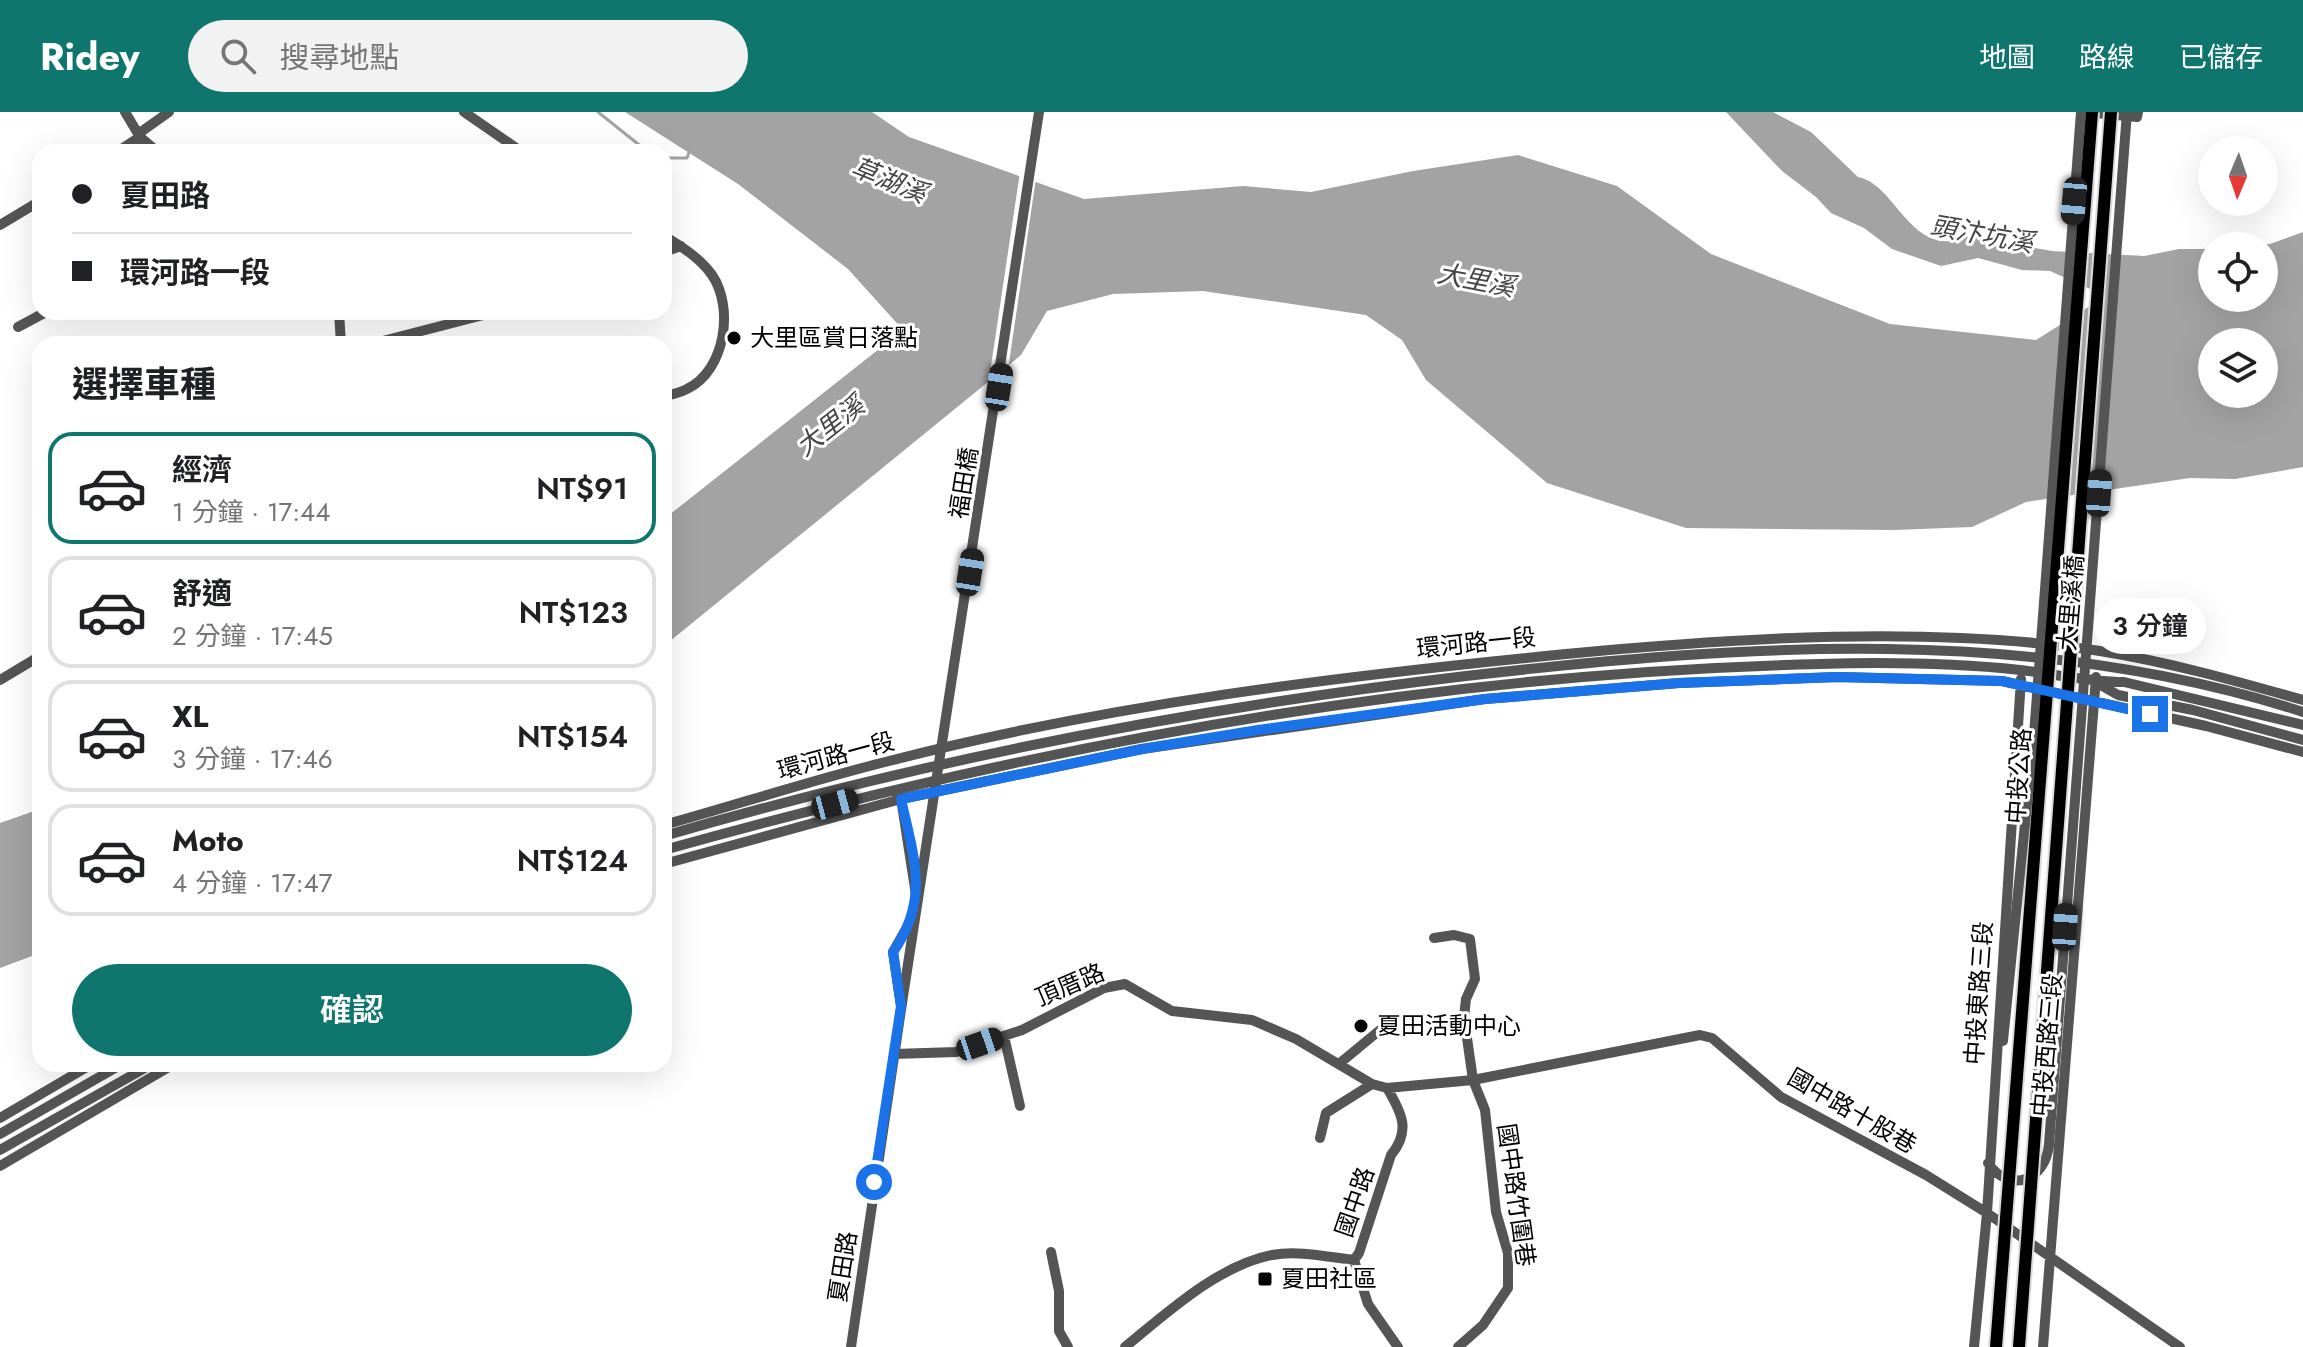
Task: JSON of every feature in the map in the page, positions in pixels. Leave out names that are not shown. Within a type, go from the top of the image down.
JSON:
[{"type":"main road","name":"中投公路","points":[[1996,1347],[2092,112]]},
{"type":"main road","name":"中投公路","points":[[2019,1347],[2111,112]]},
{"type":"street","points":[[125,112],[139,136],[148,144]]},
{"type":"street","points":[[128,144],[169,112]]},
{"type":"street","points":[[464,112],[510,144]]},
{"type":"street","name":"福田橋","points":[[901,1004],[1039,112]]},
{"type":"street","points":[[2082,112],[2138,115]]},
{"type":"street","name":"大里溪橋","points":[[1993,1092],[2003,1041],[2034,735],[2082,112]]},
{"type":"street","name":"大里溪橋","points":[[2049,1144],[2127,112]]},
{"type":"street","points":[[0,225],[32,206]]},
{"type":"street","points":[[672,241],[713,276],[722,294],[724,326],[716,354],[707,370],[689,389],[672,394]]},
{"type":"street","points":[[672,249],[681,246]]},
{"type":"street","points":[[18,327],[32,320]]},
{"type":"street","points":[[402,336],[464,320]]},
{"type":"street","name":"環河路一段","points":[[672,823],[891,760],[1060,724],[1251,691],[1678,643],[1840,639],[2023,642],[2099,651],[2213,674],[2303,700]]},
{"type":"street","name":"中投東路三段","points":[[1974,1347],[1987,1213],[2023,642]]},
{"type":"street","name":"環河路一段","points":[[672,834],[895,774],[1223,709],[1559,665],[1853,648],[2023,655],[2098,665],[2209,686],[2303,712]]},
{"type":"street","name":"中投西路三段","points":[[2043,1347],[2099,651]]},
{"type":"street","points":[[0,680],[32,661]]},
{"type":"street","name":"環河路一段","points":[[672,848],[1123,739],[1262,715],[1521,682],[1682,669],[1925,663],[2021,670],[2095,682],[2124,682],[2303,725]]},
{"type":"street","name":"環河路一段","points":[[672,862],[900,793],[1142,749],[1485,699],[1679,683],[1837,677],[1961,679],[2021,685],[2303,752]]},
{"type":"street","name":"環河路一段","points":[[2095,682],[2118,695],[2193,710],[2303,740]]},
{"type":"street","points":[[891,760],[917,889],[914,917],[893,952],[901,1004]]},
{"type":"street","name":"國中路竹圍巷","points":[[1434,938],[1454,935],[1470,939],[1475,979],[1466,999],[1464,1017],[1473,1080],[1485,1110],[1496,1212],[1508,1253],[1508,1288],[1483,1325],[1458,1347]]},
{"type":"street","name":"頂厝路","points":[[894,1054],[956,1052],[1004,1036],[1104,988],[1125,984],[1172,1011],[1252,1020],[1340,1063],[1372,1084],[1387,1088]]},
{"type":"street","name":"夏田路","points":[[851,1347],[901,1004]]},
{"type":"street","points":[[1340,1063],[1380,1030]]},
{"type":"street","name":"國中路十股巷","points":[[1473,1080],[1689,1035],[1712,1038],[1781,1097],[1926,1175],[1987,1213],[2180,1347]]},
{"type":"street","points":[[1004,1036],[1020,1106]]},
{"type":"street","points":[[0,1118],[78,1072]]},
{"type":"street","points":[[0,1134],[108,1072]]},
{"type":"street","points":[[0,1150],[138,1072]]},
{"type":"street","points":[[0,1166],[160,1072]]},
{"type":"street","points":[[1387,1088],[1473,1080]]},
{"type":"street","points":[[1320,1138],[1326,1113],[1372,1084]]},
{"type":"street","name":"國中路","points":[[1125,1347],[1205,1286],[1272,1255],[1298,1254],[1354,1260],[1375,1211],[1391,1155],[1402,1142],[1404,1133],[1405,1125],[1387,1088]]},
{"type":"street","points":[[1988,1163],[2001,1175],[2014,1180],[2030,1178],[2041,1171],[2048,1161],[2049,1144]]},
{"type":"street","points":[[2049,1144],[2055,1189]]},
{"type":"street","points":[[1051,1252],[1059,1291],[1059,1331],[1068,1347]]},
{"type":"street","points":[[1354,1260],[1368,1304],[1398,1347]]},
{"type":"water","points":[[625,112],[872,112],[909,137],[1084,199],[1243,186],[1311,192],[1413,171],[1518,155],[1617,186],[1711,254],[1890,324],[2036,340],[2106,296],[2050,271],[2022,270],[1978,258],[1941,266],[1892,249],[1864,228],[1831,213],[1782,171],[1726,112],[1773,112],[1811,132],[1858,177],[1884,193],[1919,231],[1933,239],[1949,241],[1969,236],[2052,251],[2144,256],[2179,249],[2198,249],[2198,312],[2278,312],[2278,241],[2303,232],[2303,467],[2235,479],[2190,478],[2026,502],[1972,527],[1893,530],[1686,528],[1547,483],[1426,380],[1402,340],[1366,315],[1203,291],[1113,294],[1047,311],[1021,355],[672,639],[672,513],[903,330],[848,269],[738,184]]},
{"type":"water","points":[[32,812],[32,956],[0,968],[0,823]]},
{"type":"pier","points":[[1020,172],[1036,178],[1008,370],[988,386]]},
{"type":"waterway","points":[[598,112],[638,144]]},
{"type":"waterway","points":[[672,158],[687,158],[690,150]]},
{"type":"place","name":"大里區賞日落點","points":[[734,338]]},
{"type":"place","name":"夏田活動中心","points":[[1361,1026]]},
{"type":"place","name":"夏田社區","points":[[1265,1279]]},
{"type":"route","points":[[874,1182],[901,1006],[893,952],[914,917],[917,889],[901,799],[1142,749],[1258,730],[1485,699],[1679,683],[1837,677],[2002,681],[2150,714]]},
{"type":"water label","name":"草湖溪","points":[[889,180]]},
{"type":"water label","name":"頭汴坑溪","points":[[1982,234]]},
{"type":"water label","name":"大里溪","points":[[1476,280]]},
{"type":"water label","name":"大里溪","points":[[830,426]]}]
